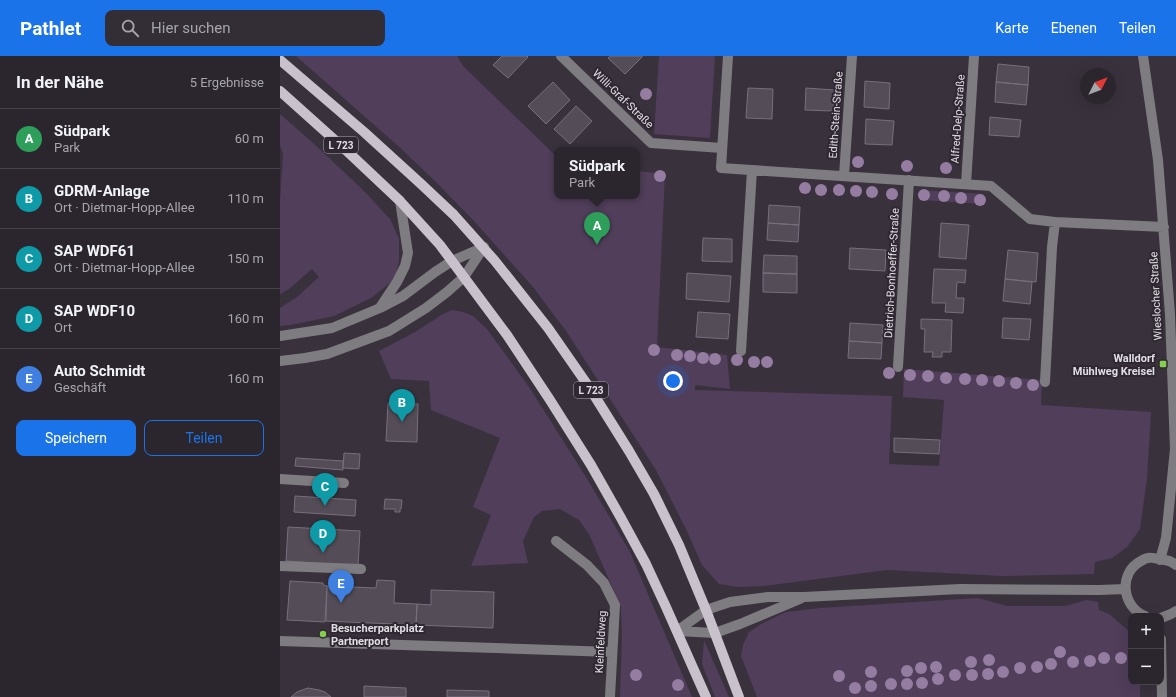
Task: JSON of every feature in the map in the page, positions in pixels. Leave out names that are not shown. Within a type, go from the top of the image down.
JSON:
[{"type":"main road","name":"L 723","points":[[280,60],[364,132],[454,215],[484,247],[548,328],[589,387],[654,494],[676,538],[706,610],[739,697]]},
{"type":"main road","name":"L 723","points":[[280,91],[400,201],[433,236],[507,335],[591,466],[646,564],[706,697]]},
{"type":"street","name":"Willi-Graf-Straße","points":[[561,56],[651,143],[722,148]]},
{"type":"street","points":[[728,56],[721,168],[991,186],[1030,219],[1055,222],[1164,228]]},
{"type":"street","name":"Edith-Stein-Straße","points":[[844,176],[852,56]]},
{"type":"street","name":"Alfred-Delp-Straße","points":[[966,184],[974,56]]},
{"type":"street","name":"Wieslocher Straße","points":[[1143,56],[1158,160],[1164,228],[1170,314],[1175,449],[1166,538],[1160,560]]},
{"type":"street","points":[[741,351],[752,170]]},
{"type":"street","name":"Dietrich-Bonhoeffer-Straße","points":[[898,367],[909,180]]},
{"type":"street","points":[[380,308],[397,282],[405,266],[408,253],[400,201]]},
{"type":"street","points":[[1046,382],[1052,247],[1055,222]]},
{"type":"street","points":[[280,336],[332,328],[380,308],[403,296],[452,261],[484,247]]},
{"type":"street","points":[[280,362],[327,354],[389,331],[426,308],[464,277],[484,247]]},
{"type":"street","points":[[280,479],[344,483]]},
{"type":"street","name":"Kleinfeldweg","points":[[556,541],[587,565],[604,583],[615,605],[610,697]]},
{"type":"street","points":[[1139,613],[1135,611],[1126,597],[1125,589],[1128,574],[1138,562],[1152,557],[1160,560],[1168,560],[1176,565]]},
{"type":"street","points":[[280,566],[361,569]]},
{"type":"street","points":[[677,631],[706,610],[730,602],[768,597],[804,597],[960,589],[1125,589]]},
{"type":"street","points":[[677,631],[715,633],[804,597]]},
{"type":"street","points":[[1164,617],[1176,611]]},
{"type":"street","points":[[280,641],[612,652]]},
{"type":"street","points":[[1161,649],[1162,697]]},
{"type":"shaded area","points":[[296,56],[457,56],[463,66],[554,154],[554,199],[600,199],[602,201],[604,199],[640,199],[640,171],[665,174],[657,347],[727,355],[730,389],[695,385],[695,390],[892,396],[889,464],[939,466],[944,400],[903,397],[904,369],[1042,380],[1041,405],[1151,412],[1147,479],[1140,529],[1127,547],[1112,558],[1095,562],[1094,574],[1002,576],[887,570],[764,586],[738,587],[719,584],[702,565],[685,527],[656,470],[566,331],[533,287],[473,220],[397,145]]},
{"type":"shaded area","points":[[659,56],[715,56],[710,138],[654,134]]},
{"type":"shaded area","points":[[280,114],[362,189],[390,219],[399,239],[399,261],[395,279],[371,298],[334,316],[280,326],[280,308],[297,297],[319,277],[312,269],[289,289],[280,294],[280,200],[283,154],[280,145]]},
{"type":"shaded area","points":[[920,190],[984,194],[984,204],[920,200]]},
{"type":"shaded area","points":[[452,310],[473,316],[487,329],[529,387],[586,477],[630,552],[692,697],[620,697],[622,636],[621,607],[589,534],[579,520],[560,509],[542,511],[534,517],[523,541],[528,563],[471,566],[491,515],[473,507],[500,438],[431,410],[429,381],[391,379],[379,351]]},
{"type":"shaded area","points":[[978,598],[1007,606],[1065,606],[1086,600],[1098,602],[1099,610],[1109,614],[1128,630],[1128,685],[1140,685],[1140,697],[757,697],[741,656],[743,645],[749,632],[763,623],[786,612],[820,608]]},
{"type":"shaded area","points":[[704,640],[729,697],[715,697],[702,664]]},
{"type":"building","points":[[502,56],[528,57],[508,78],[493,65]]},
{"type":"building","points":[[611,56],[642,57],[625,74],[608,58]]},
{"type":"building","points":[[998,64],[1029,67],[1028,85],[996,82]]},
{"type":"building","points":[[865,81],[890,83],[889,109],[864,107]]},
{"type":"building","points":[[553,82],[570,100],[546,124],[528,106]]},
{"type":"building","points":[[996,82],[1028,85],[1026,105],[995,102]]},
{"type":"building","points":[[748,88],[773,89],[772,119],[746,118]]},
{"type":"building","points":[[806,88],[834,90],[833,111],[805,110]]},
{"type":"building","points":[[576,106],[592,121],[570,144],[554,129]]},
{"type":"building","points":[[990,117],[1021,120],[1019,137],[989,135]]},
{"type":"building","points":[[866,119],[894,121],[892,145],[865,144]]},
{"type":"building","points":[[769,205],[800,207],[799,225],[768,223]]},
{"type":"building","points":[[768,223],[799,225],[798,242],[767,240]]},
{"type":"building","points":[[941,223],[969,225],[966,259],[939,257]]},
{"type":"building","points":[[703,238],[732,239],[732,262],[702,261]]},
{"type":"building","points":[[850,248],[886,250],[885,271],[849,269]]},
{"type":"building","points":[[1008,250],[1038,253],[1036,282],[1005,279]]},
{"type":"building","points":[[764,255],[797,256],[797,274],[763,273]]},
{"type":"building","points":[[934,269],[966,270],[965,283],[957,282],[956,298],[964,298],[963,313],[945,312],[946,303],[932,303]]},
{"type":"building","points":[[687,273],[731,276],[729,302],[686,299]]},
{"type":"building","points":[[763,273],[797,274],[797,293],[763,292]]},
{"type":"building","points":[[1005,279],[1032,282],[1030,304],[1003,301]]},
{"type":"building","points":[[698,312],[730,314],[728,339],[696,337]]},
{"type":"building","points":[[1003,318],[1031,319],[1029,340],[1002,338]]},
{"type":"building","points":[[921,319],[952,320],[951,352],[942,352],[942,357],[932,357],[933,352],[924,352],[925,329],[921,329]]},
{"type":"building","points":[[850,323],[883,325],[882,343],[849,341]]},
{"type":"building","points":[[849,341],[882,343],[881,359],[848,358]]},
{"type":"building","points":[[388,403],[418,404],[417,442],[386,441]]},
{"type":"building","points":[[894,438],[940,440],[939,454],[894,452]]},
{"type":"building","points":[[344,453],[360,454],[359,469],[343,468]]},
{"type":"building","points":[[296,458],[343,461],[343,470],[295,466]]},
{"type":"building","points":[[295,496],[356,500],[355,516],[294,512]]},
{"type":"building","points":[[385,499],[402,500],[400,512],[395,512],[395,509],[384,509]]},
{"type":"building","points":[[288,527],[360,531],[358,566],[286,561]]},
{"type":"building","points":[[377,580],[395,581],[394,603],[417,604],[416,625],[326,621],[327,586],[376,588]]},
{"type":"building","points":[[290,581],[323,583],[323,585],[327,586],[325,622],[287,620]]},
{"type":"building","points":[[431,590],[494,592],[493,628],[416,625],[417,604],[431,605]]},
{"type":"building","points":[[364,686],[406,688],[406,697],[364,697]]},
{"type":"building","points":[[308,688],[325,692],[331,697],[291,697],[297,692]]},
{"type":"building","points":[[447,690],[489,691],[489,697],[447,697]]},
{"type":"place","name":"Südpark","points":[[597,245]]},
{"type":"place","name":"Walldorf Mühlweg Kreisel","points":[[1163,364]]},
{"type":"place","name":"GDRM-Anlage","points":[[402,422]]},
{"type":"place","name":"SAP WDF61","points":[[325,506]]},
{"type":"place","name":"SAP WDF10","points":[[323,553]]},
{"type":"place","name":"Auto Schmidt","points":[[341,603]]},
{"type":"place","name":"Besucherparkplatz Partnerport","points":[[323,634]]}]
